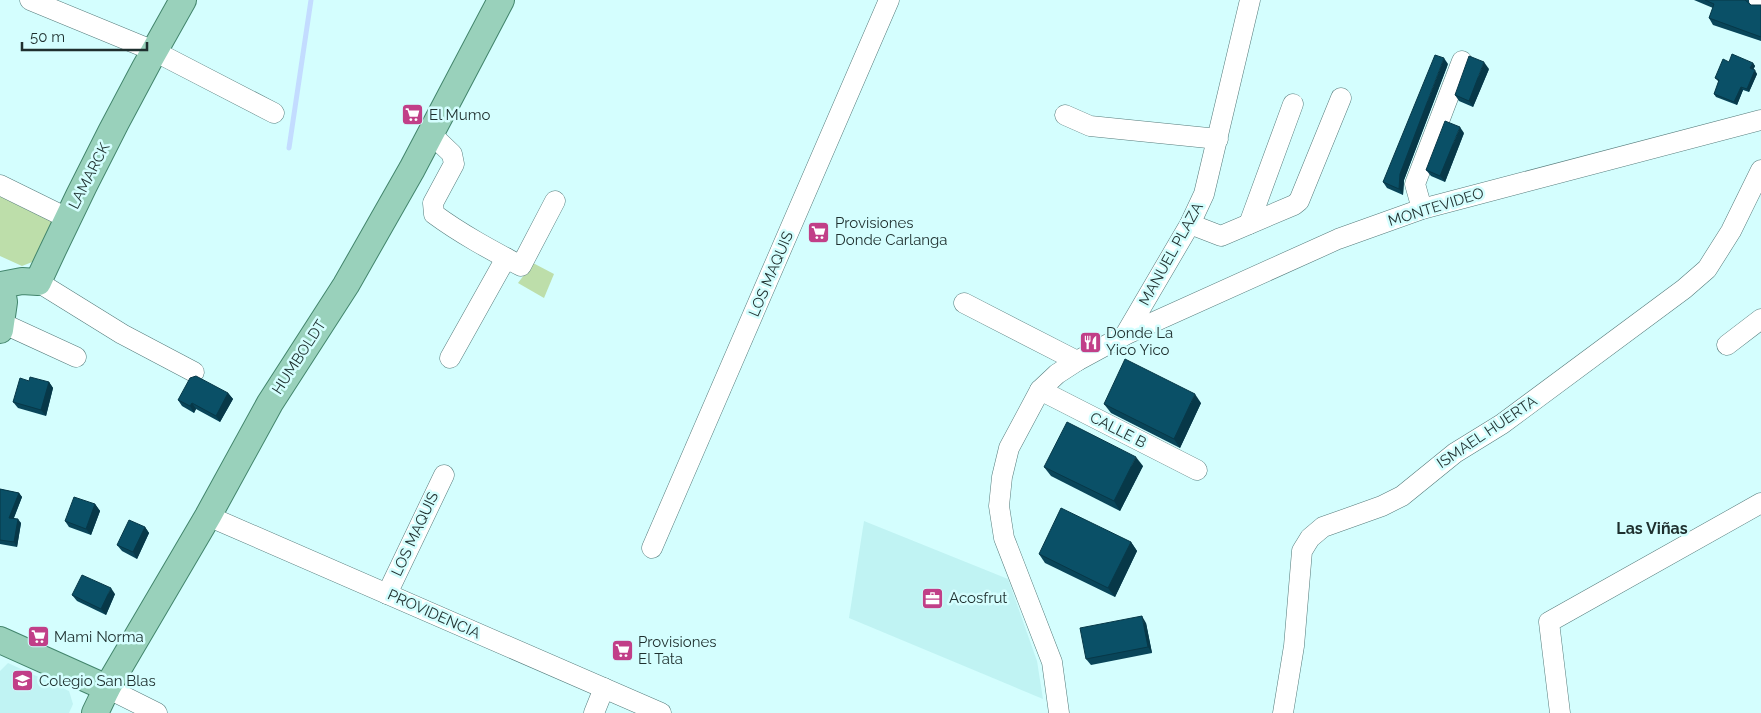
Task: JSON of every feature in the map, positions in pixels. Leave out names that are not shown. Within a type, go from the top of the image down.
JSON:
[{"type":"main road","name":"LAMARCK","points":[[38,282],[67,218],[154,51],[183,0]]},
{"type":"main road","name":"HUMBOLDT","points":[[95,713],[107,688],[208,516],[270,403],[346,285],[501,0]]},
{"type":"main road","points":[[1,327],[4,302],[0,285],[22,281],[38,282]]},
{"type":"main road","points":[[0,640],[107,688]]},
{"type":"street","points":[[30,0],[154,51],[274,113]]},
{"type":"street","name":"LOS MAQUIS","points":[[652,548],[889,0]]},
{"type":"street","name":"MANUEL PLAZA","points":[[1125,335],[1190,224],[1204,194],[1250,0]]},
{"type":"street","points":[[1422,209],[1414,184],[1462,61]]},
{"type":"street","points":[[1190,224],[1220,236],[1299,201],[1341,98]]},
{"type":"street","points":[[1249,224],[1293,104]]},
{"type":"street","points":[[1065,115],[1090,126],[1218,139]]},
{"type":"street","name":"MONTEVIDEO","points":[[1125,335],[1338,238],[1422,209],[1761,120]]},
{"type":"street","points":[[430,133],[452,154],[454,164],[433,203],[434,214],[453,228],[514,262]]},
{"type":"street","name":"ISMAEL HUERTA","points":[[1283,713],[1294,646],[1302,551],[1310,538],[1323,527],[1382,506],[1402,496],[1455,453],[1502,424],[1684,289],[1707,269],[1730,231],[1761,170]]},
{"type":"street","points":[[0,185],[67,218]]},
{"type":"street","points":[[450,358],[555,201]]},
{"type":"street","points":[[38,282],[122,334],[194,372]]},
{"type":"street","points":[[964,302],[1077,361]]},
{"type":"street","points":[[1727,345],[1761,319]]},
{"type":"street","points":[[1,327],[76,357]]},
{"type":"street","points":[[1059,713],[1052,662],[1004,538],[999,506],[1002,478],[1009,448],[1025,414],[1040,390],[1077,361],[1125,335]]},
{"type":"street","name":"CALLE B","points":[[1040,390],[1197,470]]},
{"type":"street","name":"LOS MAQUIS","points":[[387,594],[444,475]]},
{"type":"street","points":[[1560,713],[1549,622],[1761,503]]},
{"type":"street","name":"PROVIDENCIA","points":[[208,516],[661,713]]},
{"type":"street","points":[[107,688],[156,713]]},
{"type":"street","points":[[594,713],[604,688]]},
{"type":"shaded area","name":"Acosfrut","points":[[864,521],[1008,579],[1037,661],[1043,699],[849,618]]},
{"type":"shaded area","name":"Colegio San Blas","points":[[8,663],[69,691],[73,704],[69,713],[0,713],[0,671]]},
{"type":"green space","points":[[0,193],[50,217],[54,227],[40,259],[22,266],[0,256]]},
{"type":"green space","points":[[533,263],[554,274],[544,298],[518,283]]},
{"type":"building","points":[[1705,0],[1745,0],[1751,5],[1761,5],[1761,37],[1709,18],[1714,4]]},
{"type":"building","points":[[1732,54],[1753,63],[1750,68],[1755,70],[1747,89],[1741,87],[1734,102],[1714,94],[1719,80],[1715,78],[1723,59],[1729,62]]},
{"type":"building","points":[[1435,55],[1444,58],[1400,174],[1399,189],[1383,182]]},
{"type":"building","points":[[1469,56],[1484,62],[1469,101],[1455,95]]},
{"type":"building","points":[[1445,121],[1460,127],[1440,176],[1426,170]]},
{"type":"building","points":[[1125,359],[1195,394],[1174,439],[1104,404]]},
{"type":"building","points":[[196,376],[228,393],[216,416],[192,403],[190,406],[178,400],[190,378]]},
{"type":"building","points":[[30,377],[49,382],[41,410],[13,402],[20,378],[29,381]]},
{"type":"building","points":[[1067,422],[1136,457],[1114,501],[1044,467]]},
{"type":"building","points":[[0,489],[19,493],[9,518],[18,519],[14,542],[0,540]]},
{"type":"building","points":[[74,497],[95,504],[86,529],[65,521]]},
{"type":"building","points":[[1061,508],[1131,542],[1108,588],[1039,554]]},
{"type":"building","points":[[129,520],[145,527],[133,552],[117,545]]},
{"type":"building","points":[[82,575],[111,588],[101,609],[72,595]]},
{"type":"building","points":[[1142,616],[1148,647],[1086,659],[1080,628]]},
{"type":"waterway","points":[[289,148],[311,0]]},
{"type":"place","name":"El Mumo","points":[[413,115]]},
{"type":"place","name":"Provisiones Donde Carlanga","points":[[819,232]]},
{"type":"place","name":"Donde La Yico Yico","points":[[1090,342]]},
{"type":"place","name":"Acosfrut","points":[[933,598]]},
{"type":"place","name":"Mami Norma","points":[[38,637]]},
{"type":"place","name":"Provisiones El Tata","points":[[622,651]]},
{"type":"place","name":"Colegio San Blas","points":[[23,681]]},
{"type":"district","name":"Las Viñas","points":[[1652,528]]}]
